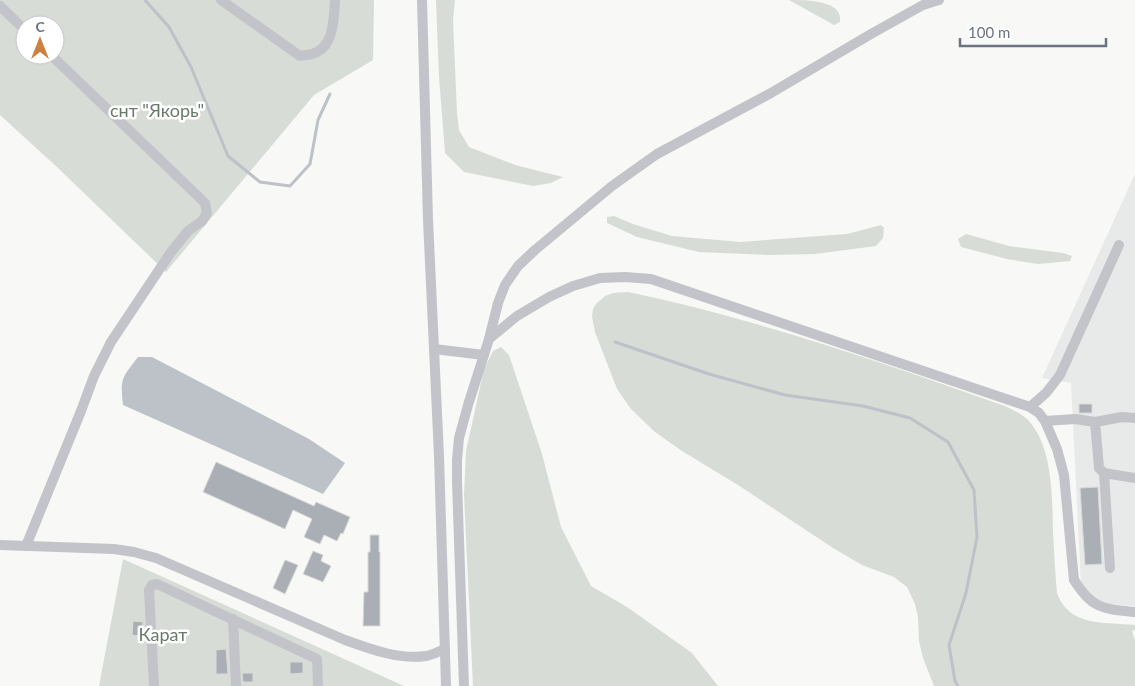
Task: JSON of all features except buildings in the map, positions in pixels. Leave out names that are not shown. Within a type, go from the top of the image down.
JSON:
[{"type":"street","points":[[221,0],[300,56],[313,54],[326,46],[332,30],[335,0]]},
{"type":"street","points":[[422,0],[428,220],[440,456],[446,686]]},
{"type":"street","points":[[464,686],[457,460],[459,438],[498,303],[505,285],[518,266],[612,186],[657,154],[771,93],[923,5],[940,0]]},
{"type":"street","points":[[0,6],[15,20]]},
{"type":"street","points":[[26,546],[94,376],[111,342],[171,252],[188,231],[202,221],[207,213],[205,203],[61,65]]},
{"type":"street","points":[[1030,406],[1046,392],[1060,375],[1119,246]]},
{"type":"street","points":[[489,339],[517,316],[549,297],[573,286],[600,278],[651,279],[1030,406],[1039,413],[1045,422],[1057,449],[1064,475],[1074,580],[1082,593],[1094,604],[1108,610],[1135,612]]},
{"type":"street","points":[[434,349],[484,355]]},
{"type":"street","points":[[1045,422],[1076,420],[1095,422],[1122,417],[1135,418]]},
{"type":"street","points":[[1095,422],[1099,468],[1104,473],[1135,478]]},
{"type":"street","points":[[1104,473],[1110,568]]},
{"type":"street","points":[[0,545],[114,549],[134,552],[156,558],[344,640],[374,651],[403,656],[427,656],[445,649]]},
{"type":"street","points":[[154,686],[150,590],[152,585],[157,584],[317,659],[318,686]]},
{"type":"street","points":[[233,619],[236,686]]},
{"type":"shaded area","points":[[1135,174],[1135,606],[1109,604],[1099,601],[1081,585],[1071,383],[1042,378]]},
{"type":"shaded area","points":[[138,357],[152,357],[309,439],[345,463],[323,494],[123,405],[123,379]]},
{"type":"green space","name":"снт \"Якорь\"","points":[[0,0],[374,0],[373,60],[314,95],[166,272],[0,115]]},
{"type":"green space","points":[[436,0],[455,0],[453,20],[457,113],[459,130],[469,147],[515,165],[563,177],[551,183],[533,186],[464,172],[445,153],[439,77]]},
{"type":"green space","points":[[789,0],[814,1],[830,5],[836,9],[840,22],[834,25]]},
{"type":"green space","points":[[614,216],[672,236],[740,242],[847,234],[881,225],[884,228],[883,238],[876,246],[815,254],[771,255],[699,252],[637,237],[607,223],[607,217]]},
{"type":"green space","points":[[966,234],[1009,246],[1063,253],[1072,256],[1070,261],[1038,264],[1007,259],[961,247],[958,239]]},
{"type":"green space","points":[[628,292],[771,328],[912,373],[1005,406],[1028,420],[1042,444],[1050,473],[1057,593],[1070,612],[1079,617],[1100,623],[1135,625],[1135,630],[1132,631],[1135,641],[1135,686],[934,686],[923,658],[919,641],[918,617],[915,604],[907,587],[894,577],[862,565],[833,548],[738,485],[682,451],[655,432],[631,409],[617,389],[595,332],[592,317],[596,304],[605,296],[613,293]]},
{"type":"green space","points":[[501,347],[509,355],[542,454],[561,527],[591,586],[627,607],[692,653],[718,686],[473,686],[464,495],[466,451],[484,369],[493,351]]},
{"type":"green space","name":"Карат","points":[[123,559],[404,686],[99,686]]},
{"type":"waterway","points":[[145,0],[169,27],[191,67],[228,156],[260,182],[290,186],[310,164],[318,120],[330,94]]},
{"type":"waterway","points":[[615,342],[709,374],[785,395],[863,406],[910,418],[948,442],[974,490],[977,537],[966,593],[949,645],[955,681],[958,686]]}]
